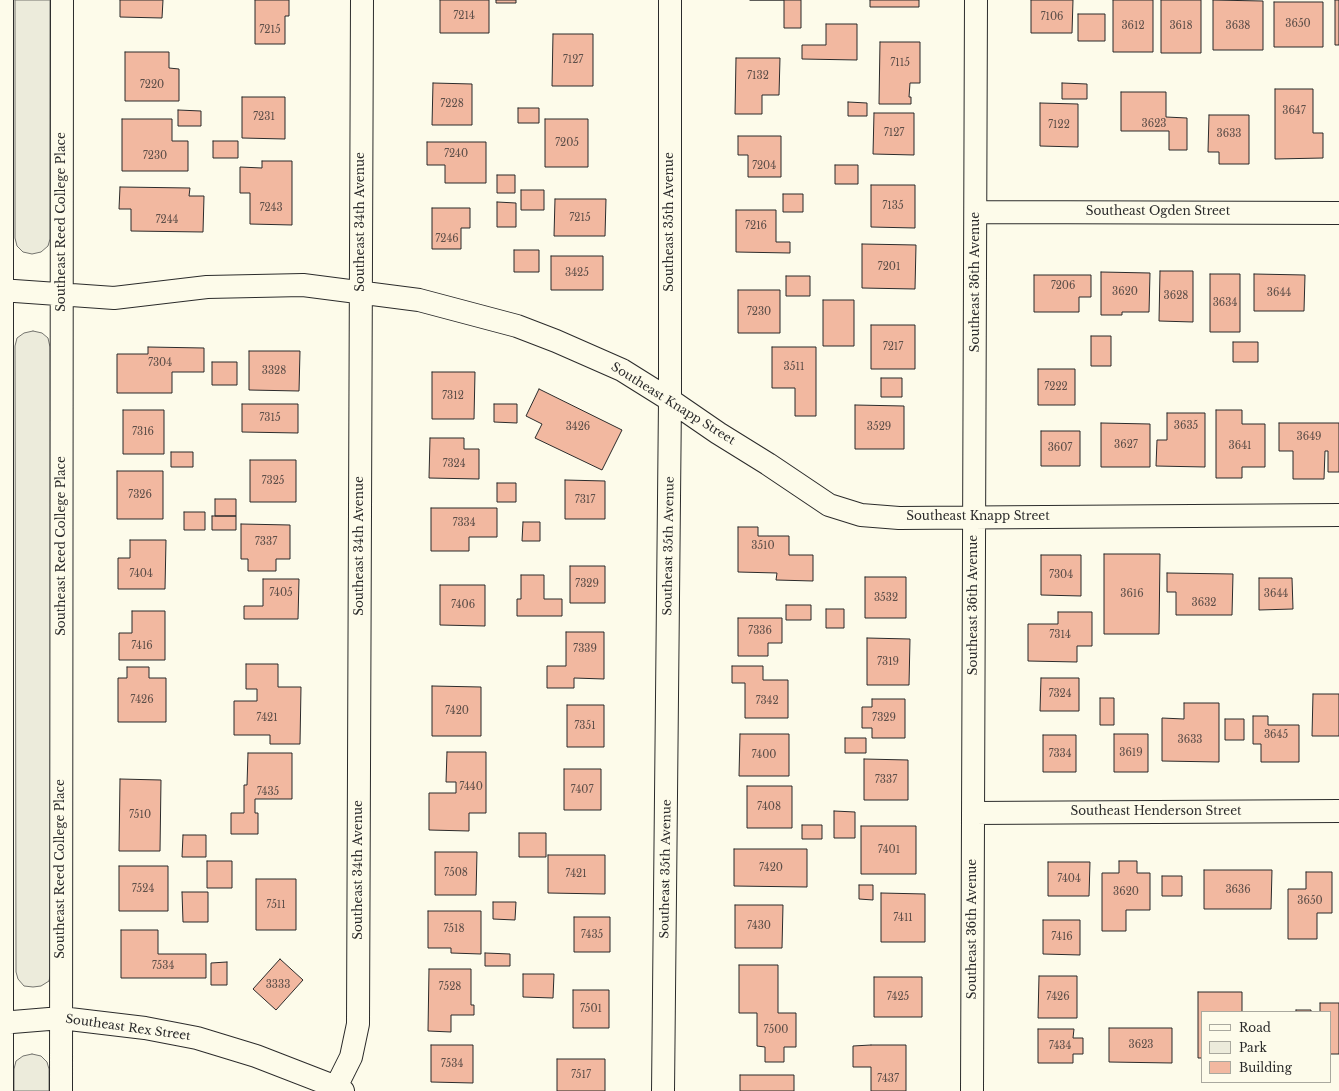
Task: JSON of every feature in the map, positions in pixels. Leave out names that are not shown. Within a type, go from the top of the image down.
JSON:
[{"type":"street","points":[[2,0],[2,1091]]},
{"type":"street","name":"Southeast Reed College Place","points":[[61,1091],[62,0]]},
{"type":"street","name":"Southeast 34th Avenue","points":[[339,1089],[351,1057],[358,1024],[362,0]]},
{"type":"street","name":"Southeast 35th Avenue","points":[[663,1091],[670,400],[670,0]]},
{"type":"street","name":"Southeast 36th Avenue","points":[[972,1091],[976,0]]},
{"type":"street","name":"Southeast Ogden Street","points":[[976,212],[1339,213]]},
{"type":"street","name":"Southeast Knapp Street","points":[[1,290],[114,298],[207,287],[303,285],[419,300],[517,326],[556,340],[622,370],[829,504],[861,515],[899,518],[1339,515]]},
{"type":"street","name":"Southeast Henderson Street","points":[[973,814],[1339,811]]},
{"type":"street","name":"Southeast Rex Street","points":[[1,1023],[61,1018],[145,1028],[197,1038],[256,1056],[339,1089]]},
{"type":"green space","points":[[15,0],[50,0],[50,239],[48,246],[41,252],[32,254],[23,252],[17,246],[15,238]]},
{"type":"green space","points":[[33,331],[42,333],[48,338],[50,347],[51,973],[49,981],[41,986],[33,987],[24,986],[18,979],[16,972],[15,346],[17,338],[24,333]]},
{"type":"green space","points":[[32,1054],[41,1056],[47,1062],[49,1069],[49,1091],[14,1091],[14,1069],[16,1061],[23,1056]]},
{"type":"building","points":[[120,0],[163,0],[162,18],[120,17]]},
{"type":"building","points":[[255,0],[289,0],[289,16],[285,16],[285,44],[255,44]]},
{"type":"building","points":[[440,0],[489,0],[489,33],[440,33]]},
{"type":"building","points":[[496,0],[516,0],[516,3],[496,3]]},
{"type":"building","points":[[784,0],[801,0],[801,28],[784,28]]},
{"type":"building","points":[[870,0],[919,0],[919,7],[870,7]]},
{"type":"building","points":[[1031,0],[1073,0],[1072,33],[1031,33]]},
{"type":"building","points":[[1113,0],[1153,0],[1153,52],[1113,52]]},
{"type":"building","points":[[1161,0],[1201,0],[1201,53],[1161,53]]},
{"type":"building","points":[[1213,0],[1263,1],[1263,50],[1213,50]]},
{"type":"building","points":[[1335,0],[1339,0],[1339,45],[1335,45]]},
{"type":"building","points":[[1274,2],[1323,2],[1323,47],[1274,47]]},
{"type":"building","points":[[1078,14],[1105,14],[1105,41],[1078,41]]},
{"type":"building","points":[[826,24],[857,24],[857,60],[802,59],[802,45],[826,45]]},
{"type":"building","points":[[553,34],[593,34],[593,86],[552,86]]},
{"type":"building","points":[[880,42],[920,42],[920,83],[910,83],[909,97],[911,97],[911,104],[879,104]]},
{"type":"building","points":[[125,52],[169,52],[169,68],[179,69],[179,101],[125,101]]},
{"type":"building","points":[[736,58],[780,58],[779,95],[762,95],[762,114],[735,114]]},
{"type":"building","points":[[433,83],[472,84],[472,125],[432,125]]},
{"type":"building","points":[[1062,83],[1087,84],[1087,99],[1062,99]]},
{"type":"building","points":[[1275,89],[1313,89],[1313,133],[1323,133],[1323,158],[1275,159]]},
{"type":"building","points":[[1121,92],[1166,92],[1166,117],[1187,118],[1187,150],[1169,150],[1169,131],[1121,131]]},
{"type":"building","points":[[242,97],[285,97],[285,139],[242,138]]},
{"type":"building","points":[[848,102],[867,103],[867,116],[848,116]]},
{"type":"building","points":[[1040,103],[1078,104],[1078,147],[1040,146]]},
{"type":"building","points":[[518,108],[539,108],[539,123],[518,123]]},
{"type":"building","points":[[178,110],[201,111],[201,126],[178,126]]},
{"type":"building","points":[[874,113],[914,113],[914,155],[873,154]]},
{"type":"building","points":[[1209,115],[1249,115],[1249,164],[1219,164],[1219,152],[1208,152]]},
{"type":"building","points":[[122,119],[172,119],[172,141],[188,141],[188,171],[122,171]]},
{"type":"building","points":[[545,119],[588,119],[588,167],[545,167]]},
{"type":"building","points":[[738,136],[781,136],[781,177],[748,177],[748,155],[738,155]]},
{"type":"building","points":[[213,141],[238,141],[238,158],[213,158]]},
{"type":"building","points":[[427,142],[486,142],[486,183],[445,183],[445,165],[427,165]]},
{"type":"building","points":[[262,161],[292,161],[292,225],[250,224],[250,193],[240,193],[240,167],[262,168]]},
{"type":"building","points":[[835,165],[858,165],[858,184],[835,184]]},
{"type":"building","points":[[497,175],[515,175],[515,193],[497,193]]},
{"type":"building","points":[[871,185],[915,185],[915,228],[871,227]]},
{"type":"building","points":[[120,187],[190,188],[189,196],[204,196],[203,232],[131,231],[131,209],[119,209]]},
{"type":"building","points":[[521,190],[544,190],[544,210],[521,210]]},
{"type":"building","points":[[783,194],[803,194],[803,212],[783,212]]},
{"type":"building","points":[[555,199],[606,199],[605,236],[554,236]]},
{"type":"building","points":[[497,202],[516,203],[516,227],[497,227]]},
{"type":"building","points":[[432,208],[470,208],[470,228],[461,228],[461,249],[432,249]]},
{"type":"building","points":[[736,210],[776,210],[776,242],[790,242],[790,253],[736,252]]},
{"type":"building","points":[[862,244],[916,245],[915,289],[862,288]]},
{"type":"building","points":[[514,250],[539,250],[539,272],[514,272]]},
{"type":"building","points":[[551,256],[603,256],[603,290],[551,290]]},
{"type":"building","points":[[1160,271],[1193,271],[1193,322],[1159,321]]},
{"type":"building","points":[[1101,272],[1150,273],[1149,312],[1122,312],[1122,315],[1101,315]]},
{"type":"building","points":[[1210,274],[1240,274],[1240,332],[1210,332]]},
{"type":"building","points":[[1254,274],[1305,275],[1304,311],[1254,311]]},
{"type":"building","points":[[1034,275],[1091,275],[1091,297],[1079,297],[1079,312],[1034,312]]},
{"type":"building","points":[[786,276],[810,276],[810,296],[786,296]]},
{"type":"building","points":[[738,290],[780,290],[780,333],[738,333]]},
{"type":"building","points":[[823,300],[854,300],[854,346],[823,346]]},
{"type":"building","points":[[871,325],[915,325],[915,369],[871,369]]},
{"type":"building","points":[[1091,336],[1111,336],[1111,366],[1091,366]]},
{"type":"building","points":[[1233,342],[1258,342],[1258,362],[1233,362]]},
{"type":"building","points":[[148,347],[204,348],[204,372],[172,372],[172,393],[117,393],[117,354],[148,354]]},
{"type":"building","points":[[772,347],[816,347],[816,416],[795,416],[795,388],[772,388]]},
{"type":"building","points":[[249,351],[300,351],[299,391],[249,390]]},
{"type":"building","points":[[212,362],[237,362],[237,385],[212,385]]},
{"type":"building","points":[[1038,369],[1075,369],[1075,405],[1038,405]]},
{"type":"building","points":[[432,372],[475,372],[474,419],[432,419]]},
{"type":"building","points":[[881,378],[902,378],[902,397],[881,397]]},
{"type":"building","points":[[539,389],[622,430],[602,470],[535,438],[542,424],[526,416]]},
{"type":"building","points":[[242,404],[298,404],[298,433],[242,432]]},
{"type":"building","points":[[494,404],[517,404],[517,423],[494,422]]},
{"type":"building","points":[[855,405],[904,406],[904,449],[855,449]]},
{"type":"building","points":[[123,410],[164,410],[164,454],[123,454]]},
{"type":"building","points":[[1216,410],[1242,410],[1242,424],[1265,424],[1265,467],[1242,467],[1242,478],[1216,478]]},
{"type":"building","points":[[1167,413],[1205,413],[1205,467],[1156,466],[1157,440],[1167,440]]},
{"type":"building","points":[[1101,423],[1150,424],[1150,467],[1101,467]]},
{"type":"building","points":[[1279,423],[1339,423],[1339,472],[1328,472],[1328,451],[1325,451],[1324,479],[1293,479],[1293,451],[1279,451]]},
{"type":"building","points":[[1041,431],[1080,431],[1080,466],[1041,466]]},
{"type":"building","points":[[430,438],[464,438],[464,449],[479,449],[479,479],[429,478]]},
{"type":"building","points":[[171,452],[193,452],[193,467],[171,467]]},
{"type":"building","points":[[250,460],[296,460],[296,502],[250,502]]},
{"type":"building","points":[[117,471],[163,471],[163,519],[117,519]]},
{"type":"building","points":[[565,480],[605,481],[605,519],[565,519]]},
{"type":"building","points":[[497,483],[516,483],[516,502],[497,502]]},
{"type":"building","points":[[215,499],[236,499],[236,516],[215,516]]},
{"type":"building","points":[[431,508],[497,508],[497,537],[469,537],[469,551],[431,551]]},
{"type":"building","points":[[184,512],[205,512],[205,530],[184,530]]},
{"type":"building","points":[[212,516],[236,516],[236,530],[212,530]]},
{"type":"building","points":[[523,522],[540,522],[540,541],[522,541]]},
{"type":"building","points":[[241,524],[290,525],[290,559],[276,559],[276,571],[248,571],[248,559],[241,559]]},
{"type":"building","points":[[738,527],[758,527],[758,536],[789,536],[789,555],[813,555],[813,581],[776,580],[777,573],[738,572]]},
{"type":"building","points":[[130,540],[166,540],[165,589],[118,589],[118,558],[130,558]]},
{"type":"building","points":[[1104,554],[1160,554],[1159,634],[1104,634]]},
{"type":"building","points":[[1041,555],[1081,555],[1081,596],[1041,595]]},
{"type":"building","points":[[570,566],[605,566],[605,603],[570,603]]},
{"type":"building","points":[[1167,573],[1233,574],[1232,615],[1176,615],[1176,592],[1167,592]]},
{"type":"building","points":[[521,575],[544,575],[544,599],[562,599],[562,616],[517,616],[517,599],[521,599]]},
{"type":"building","points":[[865,577],[906,577],[906,618],[865,618]]},
{"type":"building","points":[[1259,578],[1292,578],[1293,609],[1259,610]]},
{"type":"building","points":[[263,579],[299,579],[298,619],[244,619],[244,606],[263,606]]},
{"type":"building","points":[[440,585],[485,585],[485,626],[440,625]]},
{"type":"building","points":[[786,605],[811,605],[811,620],[786,620]]},
{"type":"building","points":[[826,609],[844,609],[844,628],[826,628]]},
{"type":"building","points":[[132,611],[165,611],[165,660],[119,660],[119,633],[132,633]]},
{"type":"building","points":[[1058,612],[1092,612],[1092,646],[1077,646],[1077,662],[1028,661],[1028,624],[1058,624]]},
{"type":"building","points":[[738,618],[782,618],[782,643],[768,643],[768,656],[738,656]]},
{"type":"building","points":[[566,632],[604,632],[604,679],[574,678],[574,688],[547,688],[547,666],[566,666]]},
{"type":"building","points":[[867,638],[910,639],[909,685],[867,685]]},
{"type":"building","points":[[246,664],[278,664],[278,687],[301,687],[300,744],[270,744],[270,735],[234,735],[234,701],[257,701],[257,689],[246,689]]},
{"type":"building","points":[[732,666],[763,666],[763,680],[788,680],[788,718],[745,718],[745,683],[732,683]]},
{"type":"building","points":[[127,667],[149,667],[149,678],[166,678],[166,722],[118,722],[118,678],[127,678]]},
{"type":"building","points":[[1041,678],[1079,678],[1079,711],[1040,711]]},
{"type":"building","points":[[432,686],[481,687],[481,736],[432,736]]},
{"type":"building","points":[[1313,694],[1339,694],[1339,736],[1312,736]]},
{"type":"building","points":[[1100,698],[1114,698],[1114,725],[1100,725]]},
{"type":"building","points":[[872,699],[905,699],[905,738],[872,738],[872,728],[862,728],[862,707],[872,707]]},
{"type":"building","points":[[1184,703],[1219,703],[1219,762],[1162,761],[1162,718],[1184,719]]},
{"type":"building","points":[[567,705],[604,705],[604,747],[567,747]]},
{"type":"building","points":[[1253,716],[1268,716],[1268,725],[1299,725],[1299,762],[1261,762],[1261,744],[1253,744]]},
{"type":"building","points":[[1225,719],[1244,719],[1244,740],[1225,740]]},
{"type":"building","points":[[740,734],[789,734],[789,776],[739,776]]},
{"type":"building","points":[[1114,734],[1148,734],[1148,772],[1114,772]]},
{"type":"building","points":[[1043,735],[1076,735],[1076,772],[1043,772]]},
{"type":"building","points":[[845,738],[866,738],[866,753],[845,753]]},
{"type":"building","points":[[447,752],[486,752],[486,813],[469,813],[469,831],[429,830],[429,793],[456,793],[456,782],[446,782]]},
{"type":"building","points":[[248,753],[292,753],[292,799],[255,799],[255,813],[258,813],[258,834],[231,834],[231,813],[244,813],[244,785],[247,785]]},
{"type":"building","points":[[864,759],[908,760],[908,800],[864,800]]},
{"type":"building","points":[[564,769],[601,769],[601,810],[564,810]]},
{"type":"building","points":[[120,779],[161,780],[160,851],[119,851]]},
{"type":"building","points":[[747,786],[792,786],[792,828],[747,828]]},
{"type":"building","points":[[834,811],[855,812],[855,838],[834,838]]},
{"type":"building","points":[[802,825],[822,825],[822,839],[802,839]]},
{"type":"building","points":[[861,826],[916,826],[916,874],[861,874]]},
{"type":"building","points":[[519,833],[546,833],[546,857],[519,857]]},
{"type":"building","points":[[183,835],[206,835],[206,857],[182,857]]},
{"type":"building","points":[[734,849],[807,849],[807,887],[734,886]]},
{"type":"building","points":[[435,852],[477,852],[476,895],[435,895]]},
{"type":"building","points":[[548,855],[605,855],[605,894],[548,893]]},
{"type":"building","points":[[207,861],[232,861],[232,888],[207,888]]},
{"type":"building","points":[[1119,861],[1137,861],[1137,873],[1150,873],[1150,910],[1126,910],[1126,931],[1102,931],[1102,873],[1119,873]]},
{"type":"building","points":[[1048,862],[1090,862],[1089,896],[1048,896]]},
{"type":"building","points":[[119,866],[168,866],[168,911],[119,911]]},
{"type":"building","points":[[1204,870],[1272,870],[1271,909],[1204,909]]},
{"type":"building","points":[[1306,872],[1332,872],[1332,913],[1317,913],[1317,939],[1288,939],[1288,889],[1306,889]]},
{"type":"building","points":[[1162,876],[1182,876],[1182,896],[1162,896]]},
{"type":"building","points":[[256,879],[296,879],[296,930],[256,930]]},
{"type":"building","points":[[859,885],[873,885],[873,900],[859,899]]},
{"type":"building","points":[[182,892],[208,892],[208,922],[183,922]]},
{"type":"building","points":[[881,893],[925,894],[925,942],[881,942]]},
{"type":"building","points":[[493,902],[516,902],[515,920],[493,919]]},
{"type":"building","points":[[735,905],[783,905],[782,948],[735,948]]},
{"type":"building","points":[[428,911],[481,911],[481,954],[451,953],[451,948],[428,948]]},
{"type":"building","points":[[574,917],[610,917],[610,952],[574,952]]},
{"type":"building","points":[[1043,920],[1080,920],[1080,955],[1043,954]]},
{"type":"building","points":[[121,930],[158,930],[158,954],[206,954],[206,978],[121,978]]},
{"type":"building","points":[[485,953],[510,954],[510,966],[485,966]]},
{"type":"building","points":[[280,959],[303,980],[276,1010],[253,989]]},
{"type":"building","points":[[227,962],[227,985],[211,985],[211,963]]},
{"type":"building","points":[[739,965],[778,965],[778,1013],[796,1013],[796,1047],[784,1047],[784,1062],[765,1062],[765,1047],[757,1046],[757,1013],[739,1013]]},
{"type":"building","points":[[429,969],[471,969],[471,1005],[474,1005],[474,1015],[451,1015],[451,1032],[428,1031]]},
{"type":"building","points":[[523,974],[554,974],[553,998],[523,997]]},
{"type":"building","points":[[1039,976],[1077,976],[1077,1018],[1038,1018]]},
{"type":"building","points":[[874,977],[922,977],[922,1017],[874,1017]]},
{"type":"building","points":[[573,990],[609,990],[609,1028],[573,1028]]},
{"type":"building","points":[[1198,992],[1242,992],[1242,1011],[1201,1011],[1201,1058],[1198,1058]]},
{"type":"building","points":[[1320,1003],[1339,1003],[1339,1054],[1331,1054],[1331,1011],[1320,1011]]},
{"type":"building","points":[[1296,1010],[1311,1010],[1311,1011]]},
{"type":"building","points":[[1109,1028],[1172,1028],[1172,1063],[1109,1062]]},
{"type":"building","points":[[1038,1029],[1074,1029],[1073,1038],[1083,1038],[1083,1054],[1073,1054],[1073,1063],[1038,1063]]},
{"type":"building","points":[[431,1045],[473,1045],[473,1083],[431,1082]]},
{"type":"building","points":[[906,1045],[906,1091],[871,1091],[871,1067],[853,1067],[853,1046]]},
{"type":"building","points":[[557,1059],[605,1059],[605,1091],[557,1091]]},
{"type":"building","points":[[740,1075],[794,1075],[794,1091],[740,1091]]}]
